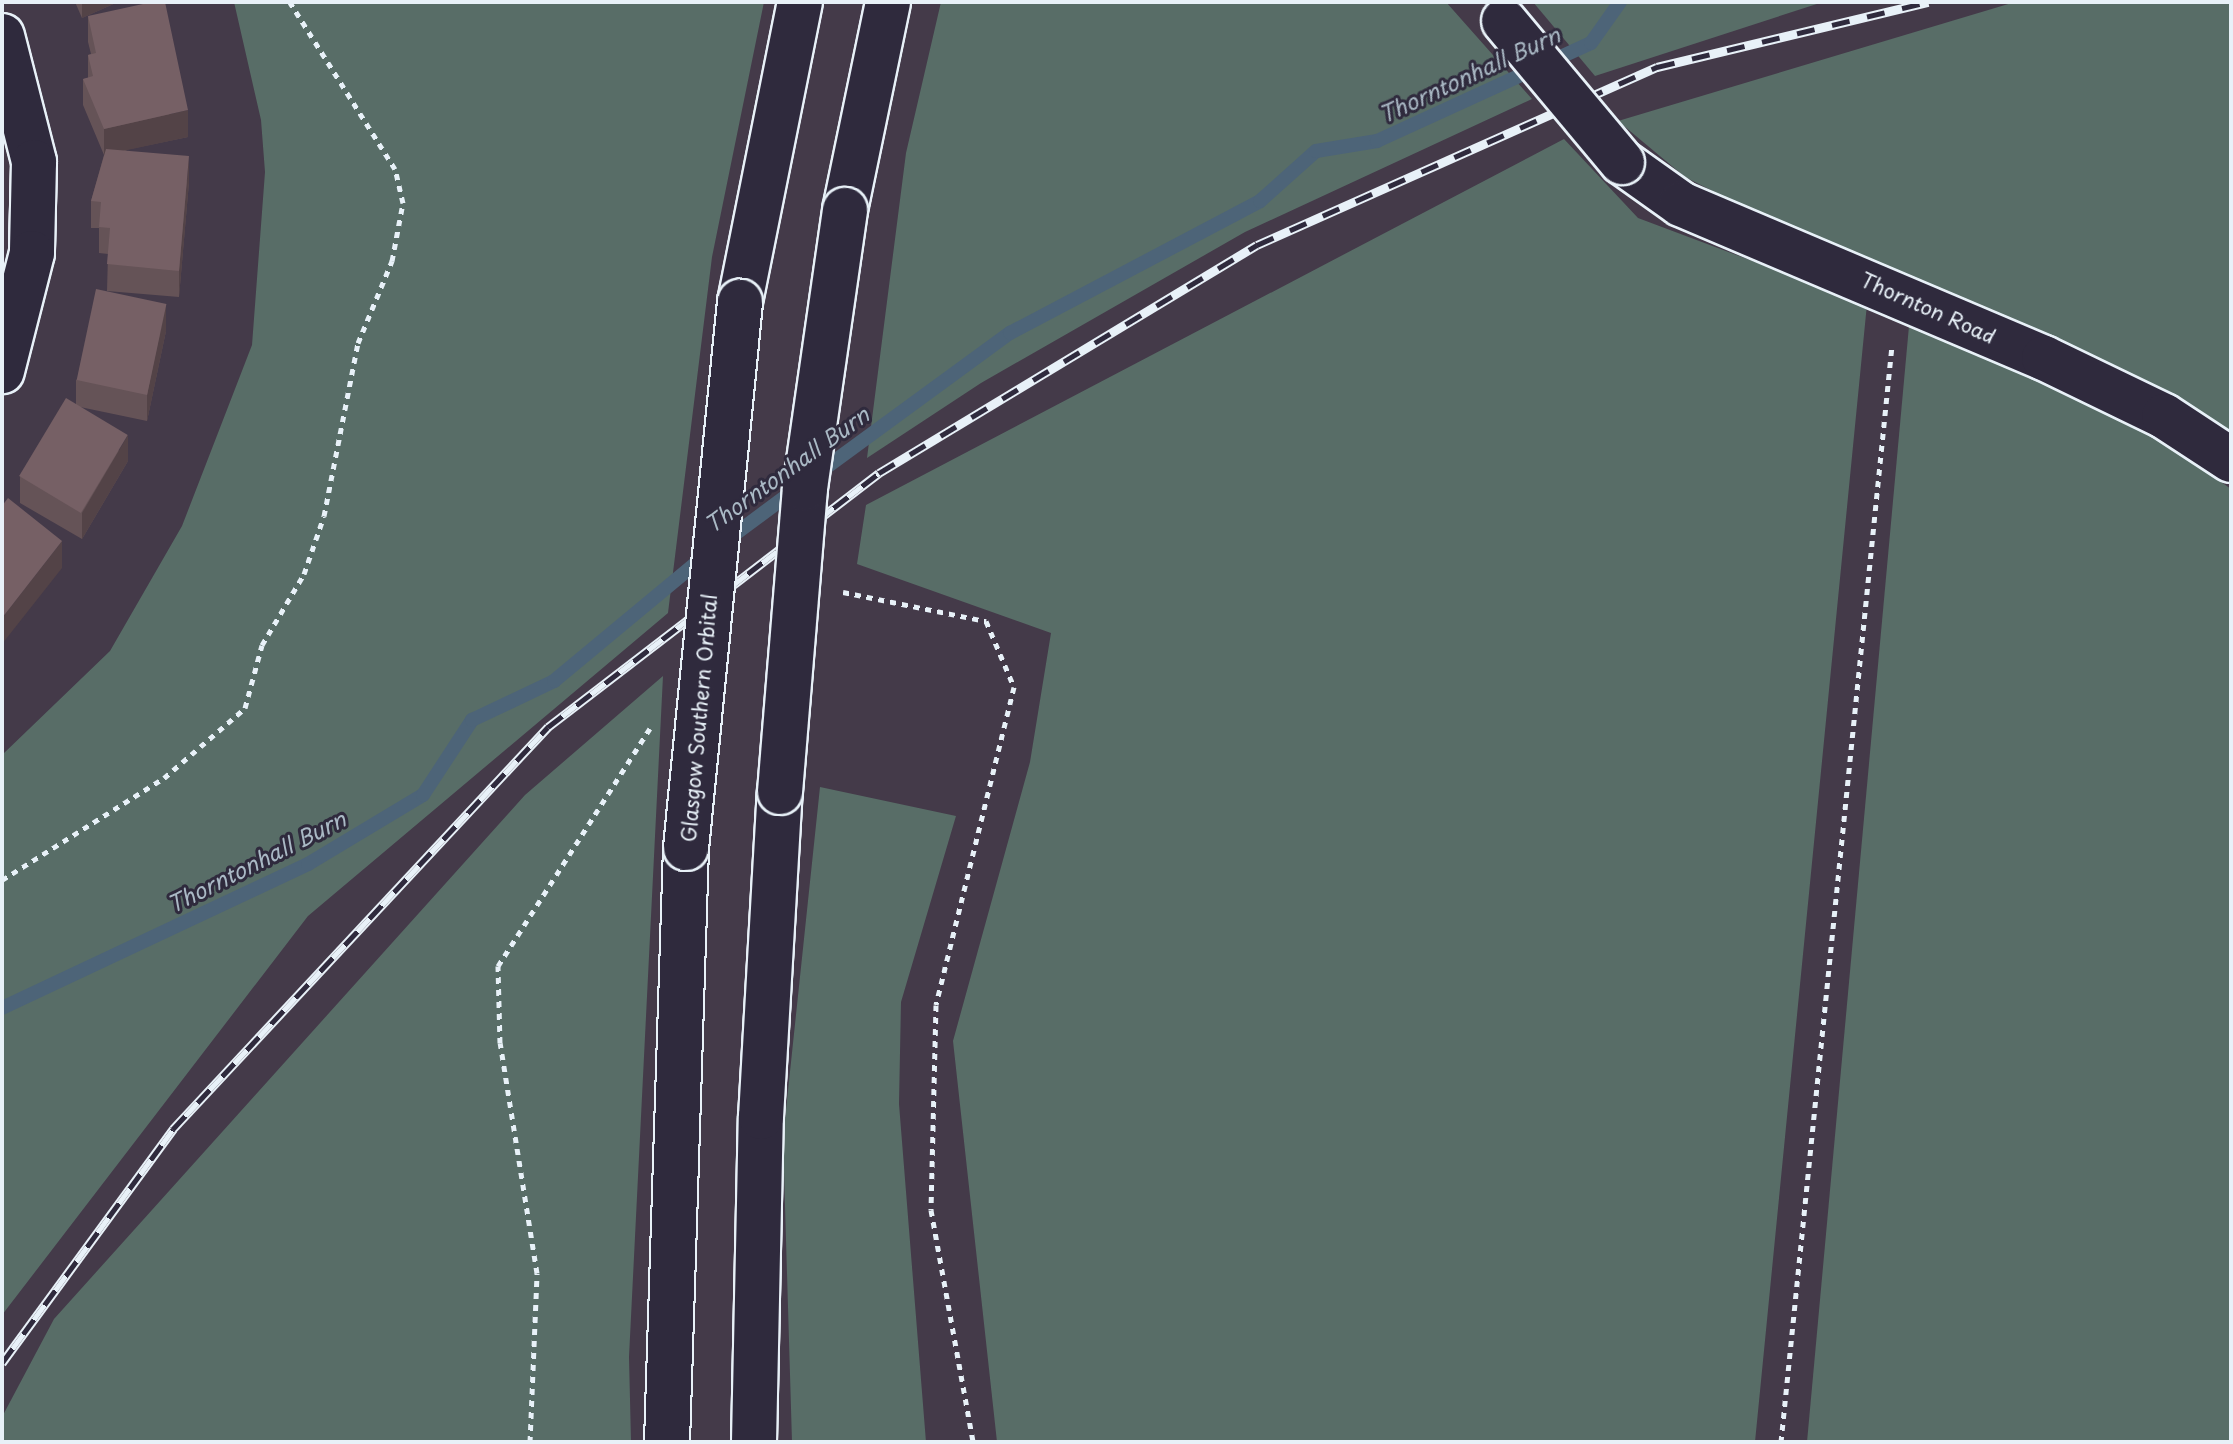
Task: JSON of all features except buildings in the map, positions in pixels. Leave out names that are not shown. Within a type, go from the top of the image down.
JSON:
[{"type":"main road","name":"Glasgow Southern Orbital","points":[[667,1442],[686,848],[740,302],[800,2]]},
{"type":"main road","points":[[754,1442],[761,1117],[780,792],[805,488],[845,210],[888,2]]},
{"type":"main road","name":"Thornton Road","points":[[1495,12],[1622,162],[1681,204],[1897,296],[2164,416],[2231,460]]},
{"type":"main road","points":[[2,36],[34,162],[32,253],[2,371]]},
{"type":"path","points":[[2,880],[164,778],[245,708],[262,645],[304,574],[324,516],[358,343],[392,261],[403,203],[395,169],[290,2]]},
{"type":"path","points":[[1781,1442],[1897,296]]},
{"type":"green space","points":[[234,2],[764,2],[712,257],[668,613],[308,916],[2,1315],[2,755],[110,651],[182,526],[252,345],[265,172],[261,120]]},
{"type":"green space","points":[[941,2],[1446,2],[1532,99],[1245,232],[981,383],[867,458],[906,153]]},
{"type":"green space","points":[[1533,2],[1823,2],[1595,76]]},
{"type":"green space","points":[[2015,2],[2231,2],[2231,435],[2163,390],[2065,342],[1796,233],[1685,177],[1618,121]]},
{"type":"green space","points":[[1564,139],[1638,218],[1867,304],[1755,1442],[997,1442],[953,1041],[1030,762],[1051,633],[857,564],[866,505]]},
{"type":"green space","points":[[1909,326],[2145,427],[2231,489],[2231,1442],[1807,1442]]},
{"type":"green space","points":[[663,676],[629,1357],[631,1442],[2,1442],[2,1417],[54,1319],[525,795]]},
{"type":"green space","points":[[820,787],[956,816],[901,1002],[899,1104],[926,1442],[792,1442],[783,1138]]},
{"type":"waterway","name":"Thorntonhall Burn","points":[[817,474],[1010,333],[1260,201],[1316,151],[1377,141],[1591,43],[1620,2]]},
{"type":"waterway","name":"Thorntonhall Burn","points":[[727,540],[797,488]]},
{"type":"waterway","name":"Thorntonhall Burn","points":[[2,1008],[308,864],[423,795],[472,720],[554,681],[707,554]]},
{"type":"railway","points":[[2,1363],[173,1129],[548,727],[879,473],[1257,245],[1657,67],[1928,2]]}]
